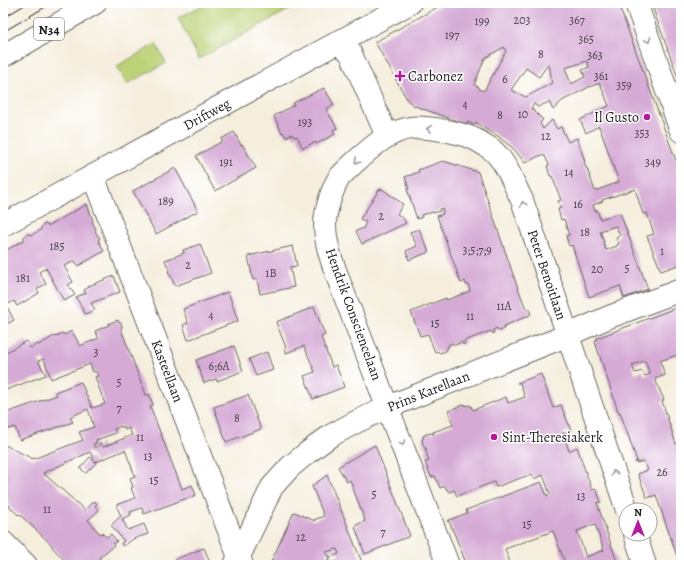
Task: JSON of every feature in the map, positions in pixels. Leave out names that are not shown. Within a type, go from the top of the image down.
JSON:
[{"type":"street","name":"N34","points":[[3,56],[95,3]]},
{"type":"street","name":"Driftweg","points":[[3,225],[410,3]]},
{"type":"street","points":[[636,3],[681,131]]},
{"type":"street","points":[[337,43],[350,52],[387,136]]},
{"type":"street","name":"Peter Benoitlaan","points":[[387,136],[408,128],[415,128],[437,130],[472,138],[487,146],[500,157],[506,166],[522,200],[624,502]]},
{"type":"street","name":"Hendrik Consciencelaan","points":[[387,136],[361,157],[339,178],[327,209],[325,224],[326,238],[336,270],[448,565]]},
{"type":"street","name":"Kasteellaan","points":[[92,176],[99,191],[239,562]]},
{"type":"street","name":"Prins Karellaan","points":[[239,562],[272,487],[290,467],[330,436],[388,407],[568,335],[609,317],[681,290]]},
{"type":"street","points":[[3,542],[26,565]]},
{"type":"street","points":[[638,542],[645,565]]},
{"type":"green space","points":[[207,3],[301,3],[199,59],[178,18]]},
{"type":"green space","points":[[156,44],[166,63],[127,84],[117,66]]},
{"type":"building","points":[[445,3],[618,3],[681,174],[681,264],[661,271],[647,236],[654,234],[647,213],[643,214],[635,189],[602,200],[603,201],[593,205],[595,211],[597,210],[600,219],[620,213],[648,289],[624,298],[620,286],[589,297],[572,245],[569,246],[566,236],[569,235],[564,219],[561,220],[558,209],[561,208],[558,201],[561,200],[552,176],[550,176],[547,166],[549,165],[545,156],[539,156],[525,163],[514,149],[495,134],[483,128],[476,122],[474,125],[468,122],[467,124],[415,106],[408,101],[375,42]],"holes":[[[504,47],[506,51],[484,91],[474,85],[485,58]],[[587,61],[589,67],[582,70],[585,77],[571,84],[565,68]],[[549,63],[552,83],[526,97],[511,90],[526,68],[539,77]],[[600,83],[609,106],[580,120],[586,133],[599,126],[619,182],[595,191],[584,163],[585,162],[577,138],[568,142],[561,127],[557,129],[552,120],[543,129],[540,123],[543,120],[531,108],[534,104],[538,107],[549,102],[553,110],[562,101]],[[616,226],[620,236],[616,238],[619,244],[606,250],[600,231]]]},
{"type":"building","points":[[651,3],[681,3],[681,86]]},
{"type":"building","points":[[324,88],[334,105],[326,109],[337,128],[333,130],[335,134],[316,144],[315,142],[303,148],[297,136],[294,137],[292,134],[286,137],[283,132],[282,133],[274,116],[294,105],[293,103]]},
{"type":"building","points":[[234,132],[256,168],[215,191],[196,156],[223,141],[221,139]]},
{"type":"building","points":[[443,161],[478,172],[516,283],[526,309],[529,309],[531,314],[504,326],[504,329],[500,331],[497,328],[493,330],[494,333],[491,331],[464,341],[465,344],[463,345],[462,342],[455,345],[453,343],[448,345],[446,351],[440,353],[437,351],[435,352],[428,334],[420,336],[411,312],[446,298],[447,300],[470,291],[468,284],[466,285],[465,281],[461,283],[437,216],[443,214],[442,208],[439,209],[440,211],[421,215],[422,217],[417,219],[407,189],[409,189],[405,177],[419,172],[418,170]]},
{"type":"building","points":[[175,168],[198,211],[156,234],[133,191]]},
{"type":"building","points":[[382,189],[403,204],[397,214],[403,218],[406,223],[362,244],[356,231],[364,228],[366,222],[360,219],[379,190]]},
{"type":"building","points":[[87,204],[93,221],[92,222],[96,229],[95,231],[100,239],[98,240],[104,251],[78,266],[75,261],[64,266],[73,282],[68,285],[75,295],[64,301],[46,268],[39,272],[46,284],[37,289],[39,293],[17,306],[14,301],[6,305],[14,320],[3,326],[3,252],[24,240],[24,236],[28,234],[32,235],[41,230],[41,227],[45,224],[48,226]]},
{"type":"building","points":[[419,229],[429,252],[409,260],[406,251],[417,246],[410,232]]},
{"type":"building","points":[[200,244],[211,273],[175,286],[165,260],[184,253],[183,250]]},
{"type":"building","points":[[293,246],[297,266],[290,267],[294,287],[260,294],[257,279],[253,280],[248,256]]},
{"type":"building","points":[[114,276],[120,292],[91,303],[95,310],[85,314],[76,297],[86,293],[84,290],[89,286]]},
{"type":"building","points":[[228,292],[238,321],[188,340],[183,325],[188,323],[183,309]]},
{"type":"building","points":[[681,306],[681,356],[678,357],[677,355],[660,361],[665,375],[655,379],[664,400],[662,401],[676,444],[678,444],[679,448],[681,448],[681,565],[656,495],[647,498],[638,474],[648,470],[644,461],[635,462],[637,461],[620,412],[619,413],[618,411],[595,342],[597,338]],"holes":[[[645,361],[650,374],[645,376],[642,371],[635,373],[632,365]]]},
{"type":"building","points":[[314,307],[325,335],[321,337],[332,367],[336,365],[344,387],[313,399],[304,376],[315,372],[304,346],[286,353],[285,345],[276,322]]},
{"type":"building","points":[[118,320],[118,322],[121,323],[121,329],[146,395],[149,394],[153,405],[150,406],[182,489],[192,485],[196,495],[144,514],[142,508],[130,512],[131,515],[122,519],[128,530],[144,524],[148,534],[133,539],[124,546],[121,544],[124,541],[111,525],[121,516],[116,505],[135,498],[131,488],[133,487],[130,478],[135,476],[125,450],[96,462],[90,452],[43,473],[85,510],[92,502],[93,503],[95,501],[97,504],[95,506],[99,510],[88,520],[100,534],[102,533],[106,537],[111,534],[117,541],[99,558],[104,563],[108,559],[112,565],[69,565],[52,547],[52,545],[19,514],[18,515],[3,499],[3,444],[33,459],[83,440],[79,432],[94,427],[88,409],[70,417],[73,422],[20,440],[15,427],[3,431],[3,414],[57,395],[55,392],[81,382],[92,408],[105,404],[95,377],[98,376],[96,371],[93,372],[90,364],[51,379],[44,359],[38,361],[46,375],[3,391],[3,354],[26,341],[30,348],[38,344],[39,345],[54,336],[55,337],[63,333],[64,335],[72,331],[80,346],[99,338],[95,331],[109,325],[108,324]],"holes":[[[124,427],[125,430],[129,428],[132,435],[103,447],[101,443],[95,448],[93,444],[97,443],[96,440],[116,433],[114,429]]]},
{"type":"building","points":[[234,346],[243,371],[217,381],[216,379],[204,383],[196,360]]},
{"type":"building","points":[[267,352],[273,370],[256,376],[249,359]]},
{"type":"building","points":[[541,374],[553,408],[561,405],[571,431],[563,433],[569,451],[577,447],[592,490],[596,489],[601,502],[597,503],[618,565],[566,565],[553,531],[505,549],[511,565],[474,565],[472,561],[466,563],[450,523],[447,521],[467,513],[466,510],[541,482],[547,496],[550,494],[543,475],[534,479],[532,474],[496,487],[494,482],[457,496],[454,490],[450,492],[445,486],[440,488],[435,476],[431,477],[425,462],[429,461],[425,449],[427,449],[424,447],[422,441],[424,435],[430,433],[434,434],[433,432],[453,425],[448,411],[465,404],[465,406],[471,406],[473,410],[506,397],[508,403],[525,397],[520,383],[517,383]],"holes":[[[595,524],[604,550],[586,557],[577,531]]]},
{"type":"building","points":[[248,395],[261,429],[226,442],[214,407]]},
{"type":"building","points":[[375,445],[410,536],[365,554],[355,527],[357,526],[356,525],[365,521],[350,480],[347,482],[338,467]]},
{"type":"building","points":[[90,457],[96,463],[86,473],[80,468]]},
{"type":"building","points":[[327,475],[363,565],[332,565],[329,558],[326,565],[277,565],[271,562],[294,512],[315,521],[314,520],[324,516],[312,486]],"holes":[[[337,549],[339,554],[329,558],[330,556],[326,554],[326,552]]]},
{"type":"building","points":[[204,548],[211,565],[178,565],[176,559]]},
{"type":"tram line","points":[[3,18],[28,3]]},
{"type":"tram line","points":[[3,32],[52,3]]},
{"type":"place","name":"Carbonez","points":[[400,76]]},
{"type":"place","name":"Il Gusto","points":[[647,117]]},
{"type":"place","name":"Sint-Theresiakerk","points":[[494,437]]}]
